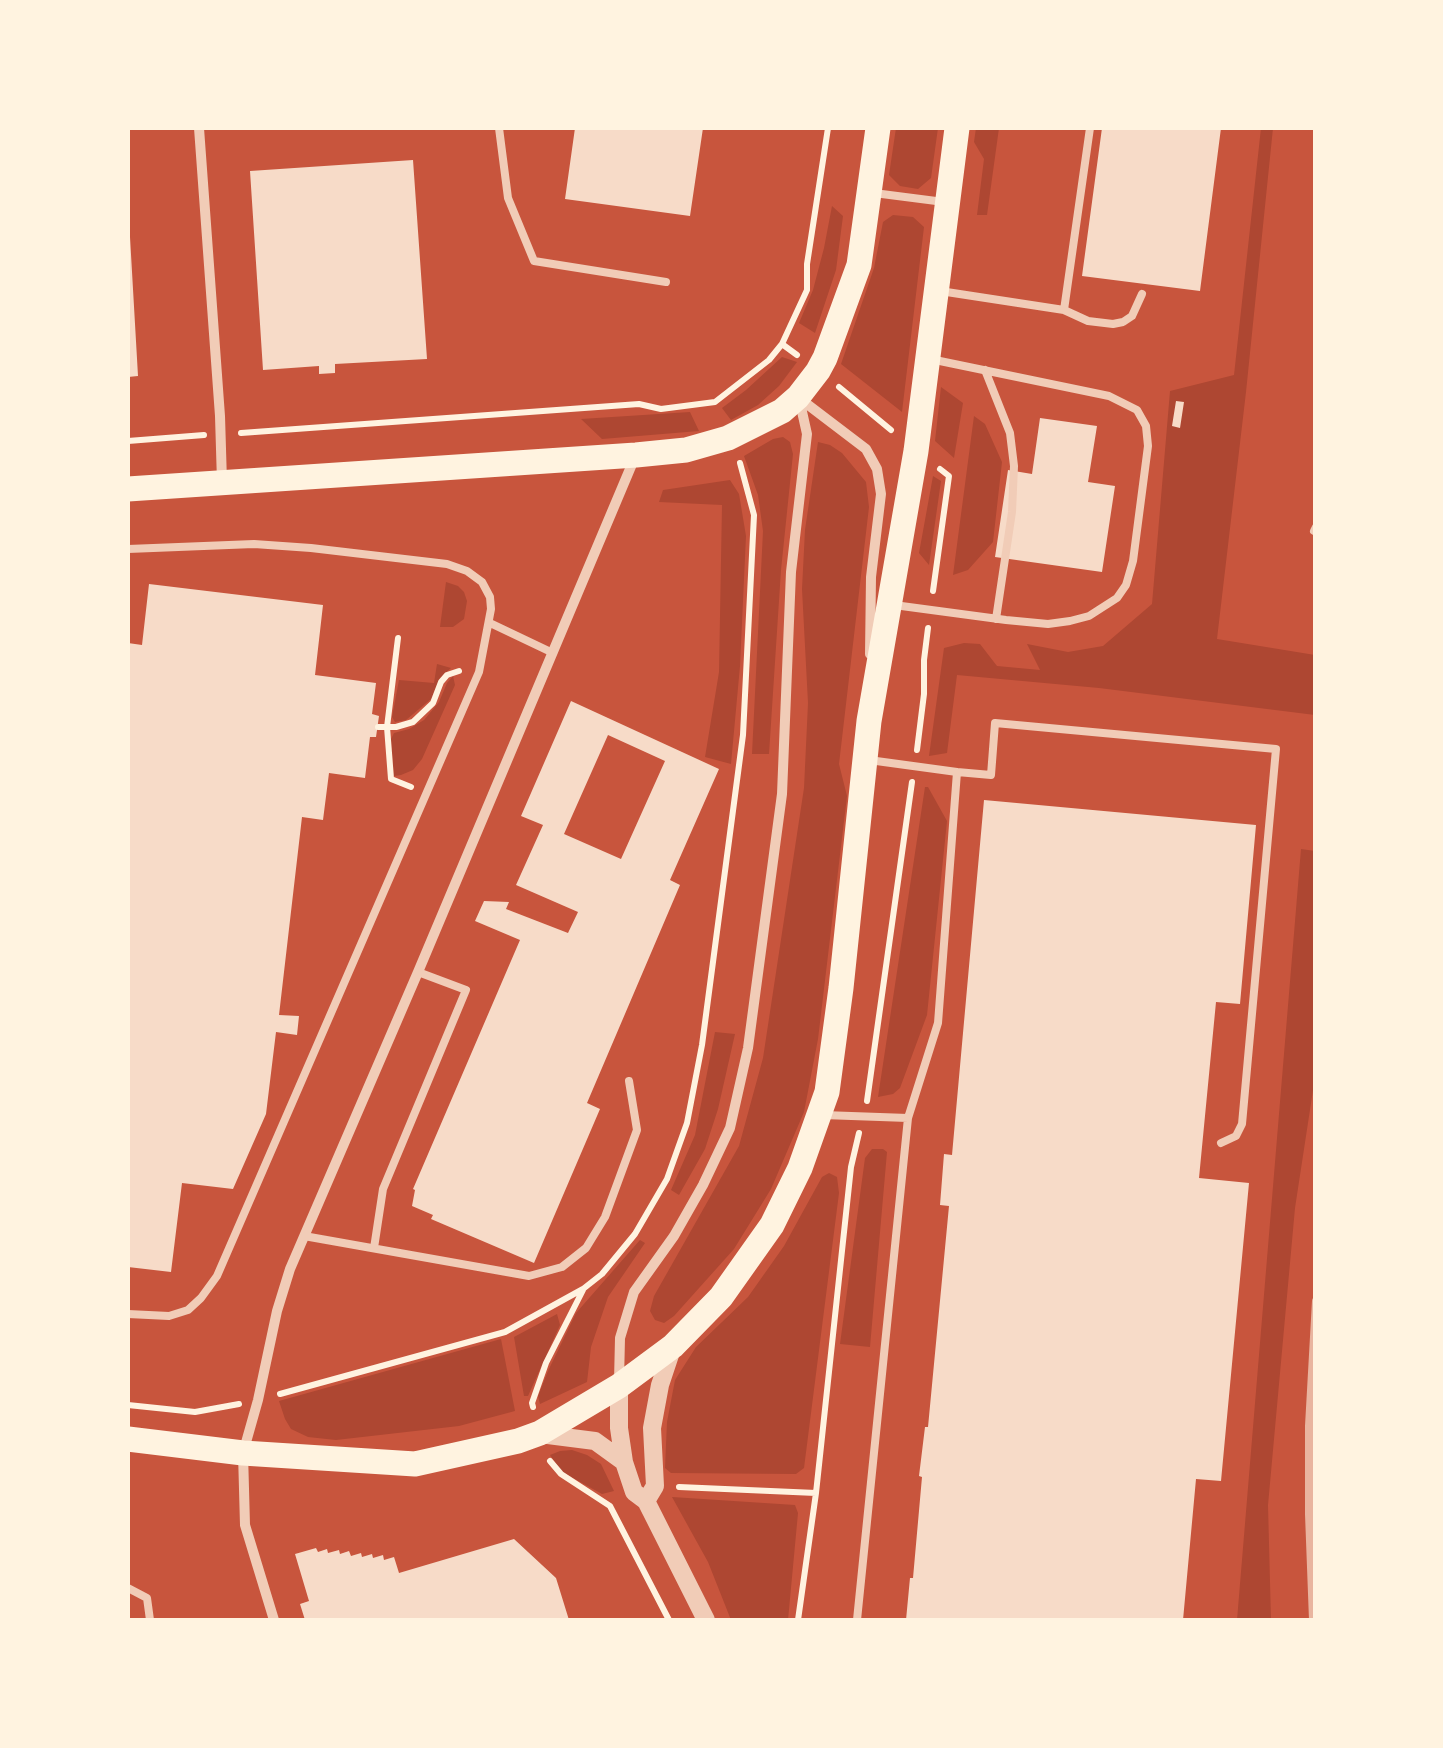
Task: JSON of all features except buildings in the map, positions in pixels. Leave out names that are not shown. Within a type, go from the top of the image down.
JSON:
[{"type":"highway","points":[[128,489],[636,456],[686,450],[728,438],[782,411],[798,398],[829,348],[859,265],[878,128]]},
{"type":"highway","points":[[128,1439],[243,1453],[415,1464],[540,1434],[619,1386],[673,1346],[721,1298],[772,1225],[800,1168],[827,1092],[869,721],[916,451],[957,128]]},
{"type":"street","points":[[199,128],[222,483]]},
{"type":"street","points":[[798,398],[866,448],[877,469],[881,494],[870,577],[869,721]]},
{"type":"street","points":[[706,1620],[646,1501],[634,1492],[624,1462],[619,1428],[620,1338],[634,1292],[674,1236],[730,1128],[748,1048],[782,794],[791,572],[807,434],[798,398]]},
{"type":"street","points":[[274,1620],[245,1525],[243,1453],[290,1269],[636,456]]},
{"type":"street","points":[[646,1501],[654,1486],[652,1428],[673,1346]]},
{"type":"street","points":[[540,1434],[596,1441],[624,1462]]},
{"type":"lane","points":[[498,128],[508,198],[534,261],[666,282]]},
{"type":"lane","points":[[1064,310],[1090,128]]},
{"type":"lane","points":[[869,192],[947,202]]},
{"type":"lane","points":[[936,291],[1064,310],[1088,321],[1113,324],[1132,316],[1142,294]]},
{"type":"lane","points":[[889,605],[1048,624],[1070,622],[1089,616],[1117,598],[1126,585],[1133,561],[1148,434],[1137,410],[1120,400],[928,358]]},
{"type":"lane","points":[[985,370],[1010,434],[1015,482],[996,619]]},
{"type":"lane","points":[[128,549],[254,544],[447,564],[468,571],[482,582],[490,597],[490,623],[481,664],[217,1276],[188,1310],[169,1316],[128,1314]]},
{"type":"lane","points":[[490,623],[554,653]]},
{"type":"lane","points":[[865,760],[991,775],[996,723],[1276,749],[1242,1124],[1236,1136],[1222,1142]]},
{"type":"lane","points":[[857,1620],[908,1118],[938,1023],[957,772]]},
{"type":"lane","points":[[374,1248],[383,1189],[466,990],[418,972]]},
{"type":"lane","points":[[304,1236],[529,1276],[562,1266],[586,1248],[605,1217],[637,1130],[629,1081]]},
{"type":"lane","points":[[819,1114],[908,1118]]},
{"type":"lane","points":[[128,1588],[147,1598],[150,1620]]},
{"type":"path","points":[[128,441],[639,404],[661,409],[715,402],[769,360],[782,344],[807,290],[807,264],[828,128]]},
{"type":"path","points":[[782,344],[949,476],[924,660],[924,694],[868,1094],[851,1167],[816,1493],[798,1620]]},
{"type":"path","points":[[128,1404],[195,1412],[258,1400],[505,1332],[583,1290],[636,1234],[667,1179],[687,1123],[702,1045],[744,735],[754,514],[742,476]]},
{"type":"path","points":[[398,638],[387,726],[392,780],[427,792]]},
{"type":"path","points":[[378,727],[414,722],[433,702],[447,675],[481,664]]},
{"type":"path","points":[[583,1290],[546,1363],[532,1403],[540,1434],[548,1459],[561,1474],[610,1506],[669,1620]]},
{"type":"path","points":[[676,1487],[816,1493]]},
{"type":"shaded area","points":[[896,128],[938,128],[931,178],[918,189],[900,186],[889,175]]},
{"type":"shaded area","points":[[976,128],[999,128],[987,215],[977,215],[984,159],[974,142]]},
{"type":"shaded area","points":[[1261,128],[1273,128],[1217,639],[1315,655],[1315,715],[957,675],[947,753],[929,756],[944,648],[980,644],[997,666],[1040,670],[1027,644],[1068,652],[1103,646],[1152,604],[1170,391],[1234,375]]},
{"type":"shaded area","points":[[832,206],[843,216],[836,270],[815,333],[799,323],[813,290]]},
{"type":"shaded area","points":[[893,215],[913,217],[924,227],[902,412],[841,364],[874,268],[883,222]]},
{"type":"shaded area","points":[[782,357],[797,362],[779,386],[758,405],[731,420],[722,408]]},
{"type":"shaded area","points":[[941,387],[963,403],[954,458],[935,441]]},
{"type":"shaded area","points":[[690,412],[699,431],[602,439],[581,419]]},
{"type":"shaded area","points":[[974,416],[985,424],[1002,462],[993,542],[968,570],[953,575]]},
{"type":"shaded area","points":[[783,437],[790,442],[793,454],[769,754],[752,754],[763,531],[758,495],[744,456]]},
{"type":"shaded area","points":[[818,442],[842,453],[866,482],[869,507],[839,764],[847,796],[818,1039],[804,1112],[771,1189],[734,1249],[664,1323],[655,1320],[650,1311],[654,1296],[739,1146],[763,1058],[804,788],[808,703],[802,589],[805,530]]},
{"type":"shaded area","points":[[933,476],[941,481],[929,565],[919,553]]},
{"type":"shaded area","points":[[730,480],[739,494],[746,536],[731,764],[705,757],[719,672],[722,505],[659,502],[663,490]]},
{"type":"shaded area","points":[[446,582],[458,586],[467,601],[464,619],[453,627],[440,627]]},
{"type":"shaded area","points":[[437,664],[451,668],[440,678],[431,699],[406,720],[395,722],[392,717],[399,680],[434,683]]},
{"type":"shaded area","points":[[453,676],[455,685],[422,759],[413,770],[394,776],[394,733],[424,720]]},
{"type":"shaded area","points":[[925,787],[947,821],[927,1015],[900,1088],[878,1097]]},
{"type":"shaded area","points":[[1301,849],[1315,851],[1315,1077],[1295,1208],[1268,1505],[1271,1620],[1237,1620]]},
{"type":"shaded area","points":[[715,1032],[735,1034],[705,1149],[679,1195],[671,1190],[695,1135]]},
{"type":"shaded area","points":[[872,1149],[887,1152],[870,1347],[840,1344],[865,1158]]},
{"type":"shaded area","points":[[829,1173],[837,1177],[839,1193],[804,1468],[796,1474],[671,1473],[665,1468],[667,1422],[675,1380],[696,1347],[748,1297],[784,1246],[822,1177]]},
{"type":"shaded area","points":[[640,1240],[645,1243],[608,1297],[591,1347],[587,1382],[540,1404],[538,1396],[576,1313]]},
{"type":"shaded area","points":[[557,1314],[560,1325],[528,1396],[524,1396],[514,1337]]},
{"type":"shaded area","points":[[501,1339],[515,1411],[459,1426],[336,1440],[308,1437],[291,1429],[279,1401]]},
{"type":"shaded area","points":[[572,1450],[601,1464],[614,1491],[602,1494],[562,1472],[550,1455]]},
{"type":"shaded area","points":[[672,1497],[795,1505],[798,1513],[788,1620],[731,1620],[708,1562]]},
{"type":"railway","points":[[1313,1620],[1309,1426],[1316,1301]]}]
